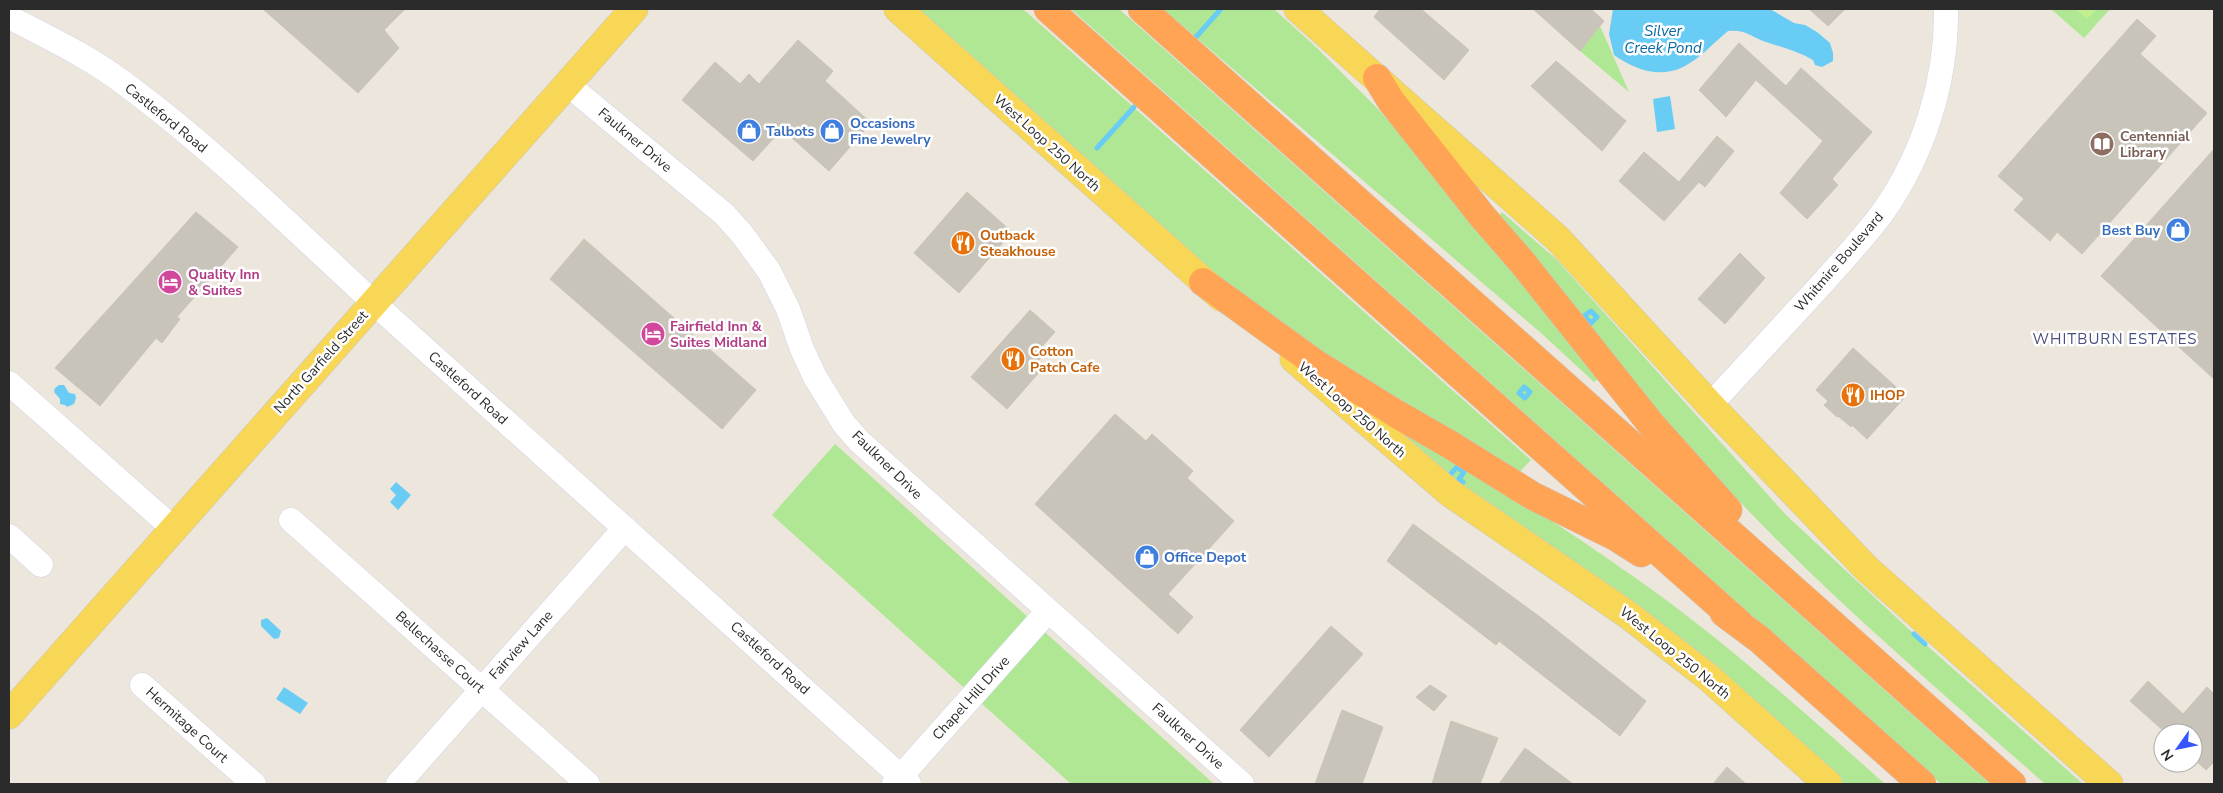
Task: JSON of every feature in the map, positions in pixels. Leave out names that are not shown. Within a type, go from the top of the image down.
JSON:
[{"type":"highway","points":[[1048,9],[1922,784]]},
{"type":"highway","points":[[1142,9],[2012,784]]},
{"type":"highway","points":[[1376,78],[1391,101],[1651,424],[1742,528],[1874,660]]},
{"type":"highway","points":[[1203,282],[1263,327],[1341,380],[1513,484],[1616,537],[1659,564],[1739,623]]},
{"type":"main road","name":"North Garfield Street","points":[[9,716],[634,9]]},
{"type":"main road","name":"West Loop 250 North","points":[[898,9],[1203,282],[1450,493],[1627,614],[1708,677],[1828,784]]},
{"type":"main road","points":[[1298,9],[1558,239],[1710,406],[1867,569],[2109,784]]},
{"type":"street","name":"Whitmire Boulevard","points":[[1710,406],[1857,244],[1883,212],[1902,181],[1919,148],[1935,101],[1945,47],[1946,9]]},
{"type":"street","name":"Castleford Road","points":[[9,18],[54,39],[84,56],[148,101],[288,223],[902,782]]},
{"type":"street","name":"Faulkner Drive","points":[[567,84],[724,214],[742,234],[779,289],[808,364],[844,424],[882,463],[1242,784]]},
{"type":"street","points":[[9,383],[174,528]]},
{"type":"street","name":"Bellechasse Court","points":[[291,520],[588,784]]},
{"type":"street","name":"Fairview Lane","points":[[398,784],[625,528]]},
{"type":"street","points":[[9,536],[41,565]]},
{"type":"street","name":"Chapel Hill Drive","points":[[902,782],[1048,611]]},
{"type":"street","name":"Hermitage Court","points":[[142,685],[254,784]]},
{"type":"green space","points":[[913,9],[1023,9],[1531,460],[1515,477],[1427,423],[1238,294]]},
{"type":"green space","points":[[1071,9],[1119,9],[1990,784],[1941,784]]},
{"type":"green space","points":[[1163,9],[1274,9],[1316,47],[1376,107],[1438,177],[1603,375],[1594,382],[1541,333]]},
{"type":"green space","points":[[2051,9],[2110,9],[2084,38]]},
{"type":"green space","points":[[2076,9],[2097,9],[2087,19]]},
{"type":"green space","points":[[1600,26],[1629,92],[1580,51]]},
{"type":"green space","points":[[1502,212],[1556,259],[1786,515],[1914,634],[2083,784],[2045,784],[1810,573],[1704,463],[1634,382],[1498,217]]},
{"type":"green space","points":[[1362,400],[1535,510],[1670,603],[1764,678],[1885,784],[1844,784],[1437,469]]},
{"type":"green space","points":[[835,444],[1214,784],[1071,784],[772,515]]},
{"type":"water","name":"Silver Creek Pond","points":[[1613,9],[1770,9],[1794,23],[1805,25],[1817,32],[1830,43],[1833,61],[1822,67],[1815,65],[1813,60],[1797,52],[1740,31],[1728,31],[1701,55],[1683,67],[1665,72],[1647,71],[1614,55],[1609,34]]},
{"type":"water","points":[[1670,96],[1675,129],[1657,132],[1653,99]]},
{"type":"water","points":[[59,385],[64,385],[69,393],[75,394],[74,404],[67,407],[60,404],[60,399],[54,392],[55,388]]},
{"type":"water","points":[[396,482],[411,495],[398,510],[390,502],[396,495],[390,489]]},
{"type":"water","points":[[267,618],[281,631],[279,638],[274,639],[261,626],[261,620]]},
{"type":"water","points":[[284,687],[308,703],[300,714],[276,699]]},
{"type":"building","points":[[263,9],[405,9],[384,30],[399,48],[358,93]]},
{"type":"building","points":[[1380,9],[1421,9],[1469,50],[1444,80],[1374,17]]},
{"type":"building","points":[[1533,9],[1591,9],[1604,21],[1580,51]]},
{"type":"building","points":[[1809,9],[1845,9],[1828,26]]},
{"type":"building","name":"Centennial Library","points":[[2137,19],[2156,36],[2140,54],[2207,113],[2082,254],[2057,232],[2050,241],[2014,210],[2024,199],[1998,176]]},
{"type":"building","name":"Talbots","points":[[798,40],[833,71],[825,81],[871,123],[829,171],[782,129],[753,161],[682,100],[715,62],[740,84],[749,74],[759,84]]},
{"type":"building","points":[[1739,43],[1786,86],[1801,68],[1872,132],[1832,179],[1838,185],[1807,219],[1780,193],[1823,141],[1756,80],[1726,117],[1699,90]]},
{"type":"building","points":[[1556,61],[1626,121],[1602,151],[1531,86]]},
{"type":"building","points":[[1717,136],[1734,151],[1705,187],[1699,182],[1664,221],[1619,181],[1644,152],[1679,182]]},
{"type":"building","name":"Best Buy","points":[[2214,149],[2214,379],[2101,276]]},
{"type":"building","name":"Outback Steakhouse","points":[[967,192],[1012,232],[959,293],[914,253]]},
{"type":"building","name":"Quality Inn & Suites","points":[[196,212],[238,247],[177,317],[180,319],[162,343],[156,338],[100,406],[55,368]]},
{"type":"building","name":"Fairfield Inn & Suites Midland","points":[[584,239],[756,390],[722,429],[550,279]]},
{"type":"building","points":[[1740,253],[1765,278],[1725,324],[1698,299]]},
{"type":"building","name":"Cotton Patch Cafe","points":[[1030,310],[1055,332],[1038,351],[1043,355],[1036,363],[1042,369],[1007,409],[971,377]]},
{"type":"building","points":[[1853,348],[1906,396],[1867,439],[1852,425],[1851,427],[1824,405],[1828,401],[1816,390]]},
{"type":"building","name":"Office Depot","points":[[1115,414],[1146,441],[1152,434],[1193,471],[1187,478],[1234,521],[1168,594],[1193,617],[1178,634],[1035,504]]},
{"type":"building","points":[[1413,524],[1540,617],[1646,701],[1620,736],[1499,641],[1496,645],[1387,561]]},
{"type":"building","points":[[1331,626],[1363,654],[1269,757],[1240,730]]},
{"type":"building","points":[[2148,681],[2183,714],[2207,687],[2214,694],[2214,762],[2206,770],[2203,767],[2203,723],[2155,723],[2130,701]]},
{"type":"building","points":[[1430,685],[1447,696],[1434,711],[1416,697]]},
{"type":"building","points":[[1342,710],[1383,727],[1362,784],[1315,784]]},
{"type":"building","points":[[1451,721],[1498,738],[1480,784],[1432,784]]},
{"type":"building","points":[[1525,748],[1573,784],[1499,784]]},
{"type":"building","points":[[1727,767],[1746,784],[1713,784]]},
{"type":"waterway","points":[[1196,37],[1221,9]]},
{"type":"waterway","points":[[1097,148],[1134,107]]},
{"type":"waterway","points":[[1591,311],[1597,317],[1591,323],[1584,316],[1591,311]]},
{"type":"waterway","points":[[1524,387],[1530,392],[1525,398],[1519,393],[1524,387]]},
{"type":"waterway","points":[[1457,467],[1464,472],[1459,479],[1463,482],[1460,486],[1448,477],[1457,467]]},
{"type":"waterway","points":[[1914,634],[1925,644]]},
{"type":"place","name":"Talbots","points":[[749,131]]},
{"type":"place","name":"Occasions Fine Jewelry","points":[[832,131]]},
{"type":"place","name":"Centennial Library","points":[[2102,144]]},
{"type":"place","name":"Best Buy","points":[[2178,230]]},
{"type":"place","name":"Outback Steakhouse","points":[[963,243]]},
{"type":"place","name":"Quality Inn & Suites","points":[[170,282]]},
{"type":"place","name":"Fairfield Inn & Suites Midland","points":[[653,334]]},
{"type":"place","name":"Cotton Patch Cafe","points":[[1013,359]]},
{"type":"place","name":"IHOP","points":[[1853,395]]},
{"type":"place","name":"Office Depot","points":[[1147,557]]},
{"type":"district","name":"WHITBURN ESTATES","points":[[2115,339]]}]
